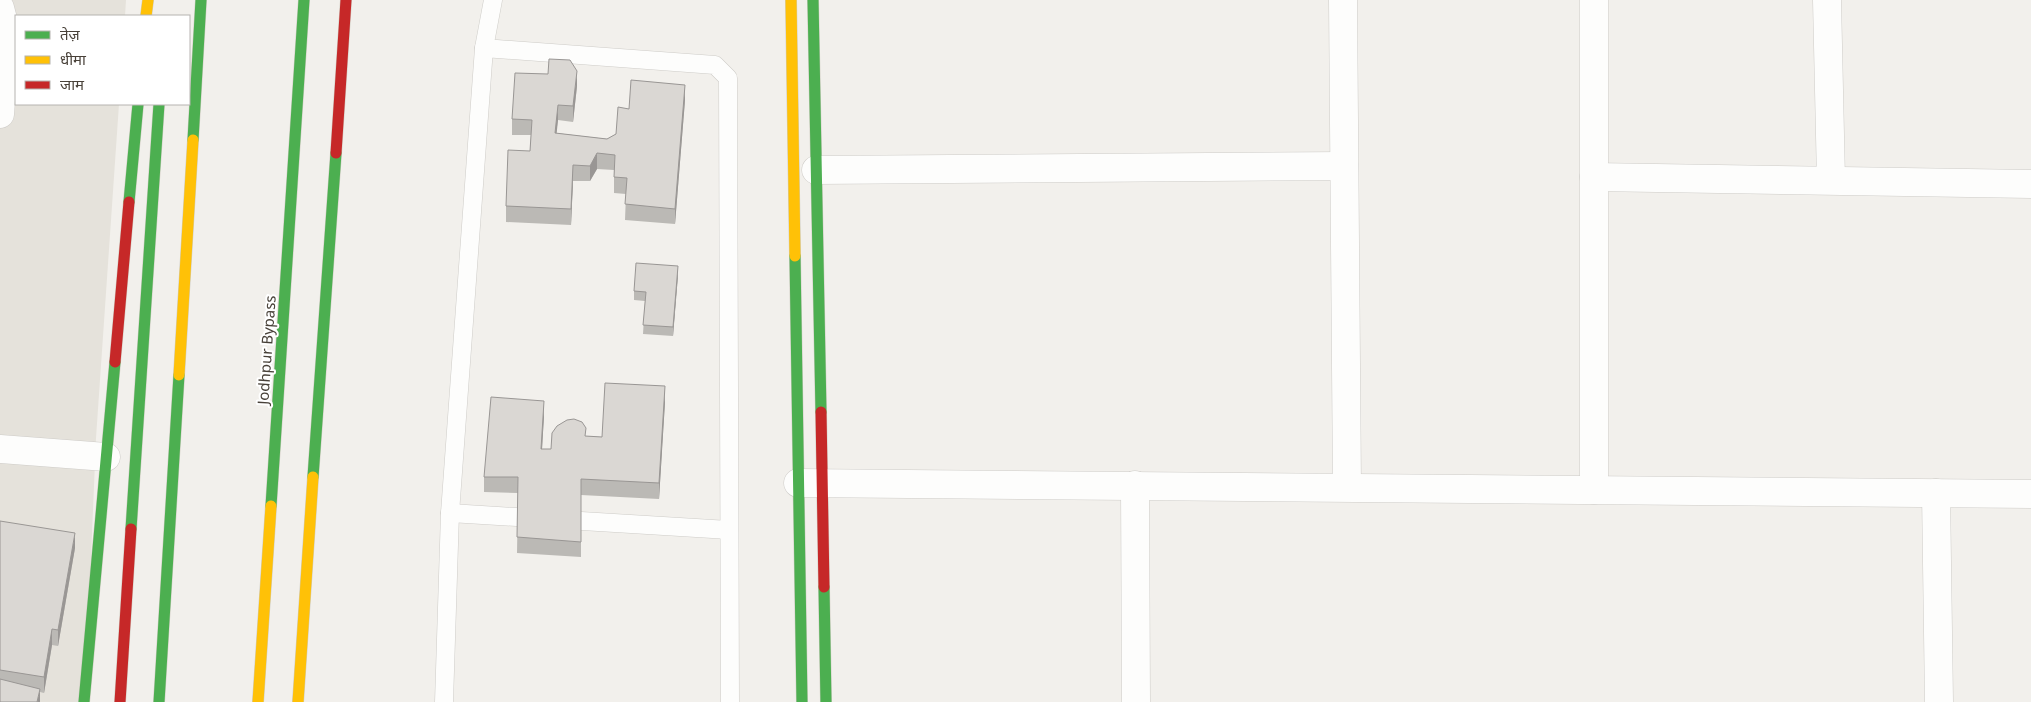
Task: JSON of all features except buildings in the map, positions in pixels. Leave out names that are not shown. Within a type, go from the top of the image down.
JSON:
[{"type":"main road","points":[[146,15],[148,0]]},
{"type":"main road","points":[[158,702],[202,0]]},
{"type":"main road","name":"Jodhpur Bypass","points":[[258,702],[304,0]]},
{"type":"main road","points":[[298,702],[346,0]]},
{"type":"main road","points":[[790,0],[810,483],[826,702]]},
{"type":"main road","points":[[802,702],[810,483],[816,170],[813,0]]},
{"type":"main road","points":[[84,702],[138,105]]},
{"type":"main road","points":[[120,702],[159,105]]},
{"type":"street","points":[[1343,0],[1347,487]]},
{"type":"street","points":[[1594,0],[1594,490]]},
{"type":"street","points":[[1827,0],[1831,180]]},
{"type":"street","points":[[0,8],[6,31],[0,114]]},
{"type":"street","points":[[816,170],[1344,166]]},
{"type":"street","points":[[1594,177],[2031,184]]},
{"type":"street","points":[[0,449],[106,456]]},
{"type":"street","points":[[810,483],[2031,494]]},
{"type":"street","points":[[1134,485],[1136,702]]},
{"type":"street","points":[[1936,493],[1939,702]]},
{"type":"lane","points":[[444,702],[450,513],[484,48],[493,0]]},
{"type":"lane","points":[[484,48],[714,65],[728,78],[730,702]]},
{"type":"lane","points":[[450,513],[729,530]]},
{"type":"shaded area","points":[[0,0],[126,0],[125,15],[15,15],[15,105],[119,105],[96,438],[85,702],[0,702]]},
{"type":"traffic: fast","points":[[193,140],[201,0]]},
{"type":"traffic: fast","points":[[271,506],[304,0]]},
{"type":"traffic: fast","points":[[813,0],[821,412]]},
{"type":"traffic: fast","points":[[129,202],[138,105]]},
{"type":"traffic: fast","points":[[131,529],[159,105]]},
{"type":"traffic: fast","points":[[313,477],[336,153]]},
{"type":"traffic: fast","points":[[795,256],[802,702]]},
{"type":"traffic: fast","points":[[84,702],[115,362]]},
{"type":"traffic: fast","points":[[159,702],[179,375]]},
{"type":"traffic: fast","points":[[824,587],[826,702]]},
{"type":"traffic: slow","points":[[146,15],[148,0]]},
{"type":"traffic: slow","points":[[791,0],[795,256]]},
{"type":"traffic: slow","points":[[179,375],[193,140]]},
{"type":"traffic: slow","points":[[298,702],[313,477]]},
{"type":"traffic: slow","points":[[258,702],[271,506]]},
{"type":"traffic: jam","points":[[336,153],[346,0]]},
{"type":"traffic: jam","points":[[115,362],[129,202]]},
{"type":"traffic: jam","points":[[821,412],[824,587]]},
{"type":"traffic: jam","points":[[120,702],[131,529]]}]
